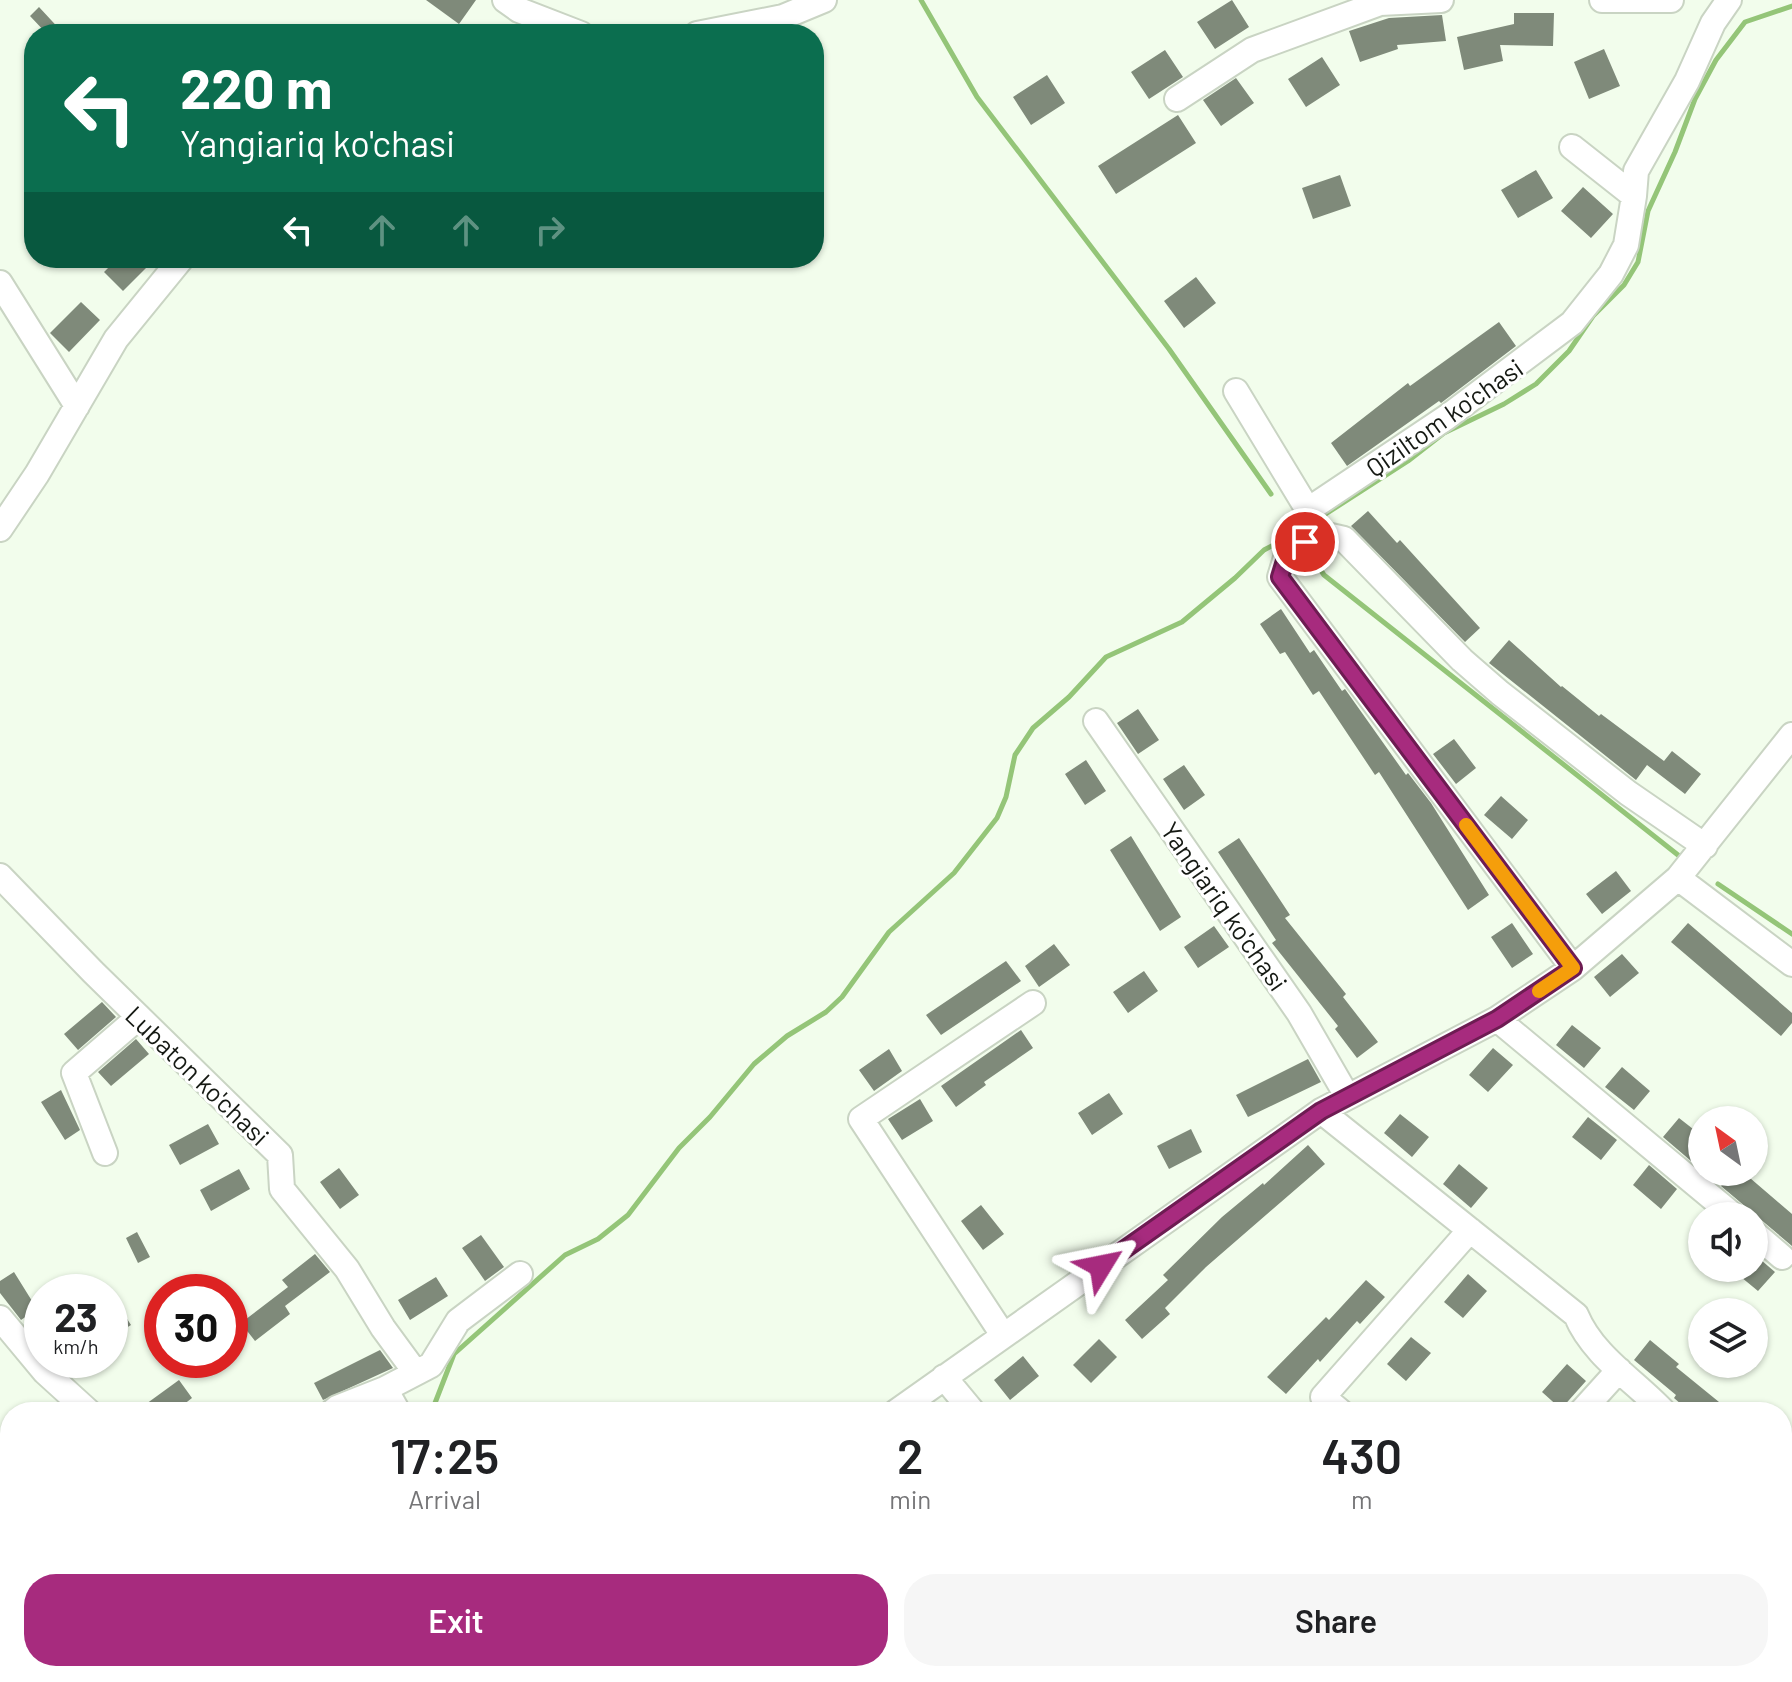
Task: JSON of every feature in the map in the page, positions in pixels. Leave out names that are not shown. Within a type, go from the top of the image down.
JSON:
[{"type":"street","points":[[505,0],[519,10],[555,24]]},
{"type":"street","points":[[748,24],[783,17],[824,0]]},
{"type":"street","points":[[1177,99],[1252,50],[1380,2],[1441,0]]},
{"type":"street","points":[[1602,0],[1671,0]]},
{"type":"street","name":"Qiziltom ko'chasi","points":[[1236,391],[1308,510],[1447,417],[1572,323],[1616,264],[1626,245],[1636,171],[1687,81],[1713,23],[1729,0]]},
{"type":"street","points":[[1572,147],[1634,196]]},
{"type":"street","points":[[0,529],[37,474],[116,339],[174,268]]},
{"type":"street","points":[[0,283],[77,406]]},
{"type":"street","points":[[1573,968],[1280,577],[1288,551],[1322,534],[1344,539],[1462,660],[1500,693],[1628,793],[1705,846]]},
{"type":"street","name":"Yangiariq ko'chasi","points":[[1096,721],[1299,1013],[1347,1096]]},
{"type":"street","points":[[910,1402],[1321,1111],[1497,1019],[1573,968],[1678,878],[1792,735]]},
{"type":"street","name":"Lubaton ko'chasi","points":[[0,876],[280,1155],[282,1189],[347,1269],[383,1328],[416,1373]]},
{"type":"street","points":[[1678,878],[1792,964]]},
{"type":"street","points":[[1003,1335],[861,1119],[1033,1003]]},
{"type":"street","points":[[105,1153],[74,1073],[139,1017]]},
{"type":"street","points":[[1497,1019],[1717,1202]]},
{"type":"street","points":[[1321,1111],[1576,1315],[1582,1330],[1653,1402]]},
{"type":"street","points":[[1329,1402],[1323,1397],[1470,1230]]},
{"type":"street","points":[[1768,1245],[1782,1257]]},
{"type":"street","points":[[352,1402],[431,1365],[458,1321],[520,1274]]},
{"type":"street","points":[[0,1318],[45,1372],[78,1402]]},
{"type":"street","points":[[1590,1402],[1619,1370]]},
{"type":"street","points":[[944,1377],[965,1402]]},
{"type":"street","points":[[385,1389],[392,1402]]},
{"type":"building","points":[[426,0],[476,0],[459,24]]},
{"type":"building","points":[[1232,0],[1249,27],[1215,49],[1197,22]]},
{"type":"building","points":[[39,7],[55,24],[38,24],[30,16]]},
{"type":"building","points":[[1514,13],[1554,13],[1553,46],[1500,45],[1503,61],[1464,70],[1457,37],[1514,24]]},
{"type":"building","points":[[1442,15],[1446,41],[1397,45],[1398,49],[1360,62],[1349,31],[1389,18]]},
{"type":"building","points":[[1604,49],[1620,86],[1589,99],[1574,62]]},
{"type":"building","points":[[1165,50],[1183,77],[1149,99],[1131,72]]},
{"type":"building","points":[[1322,57],[1340,85],[1306,107],[1288,79]]},
{"type":"building","points":[[1047,75],[1065,103],[1031,125],[1013,97]]},
{"type":"building","points":[[1236,78],[1254,103],[1221,126],[1203,100]]},
{"type":"building","points":[[1178,115],[1196,143],[1116,194],[1098,166]]},
{"type":"building","points":[[1536,170],[1553,198],[1518,218],[1501,190]]},
{"type":"building","points":[[1340,175],[1351,206],[1313,219],[1302,188]]},
{"type":"building","points":[[1583,187],[1613,214],[1591,238],[1561,211]]},
{"type":"building","points":[[108,268],[146,268],[123,291],[104,272]]},
{"type":"building","points":[[1196,277],[1216,303],[1184,328],[1164,301]]},
{"type":"building","points":[[81,302],[100,320],[69,352],[50,333]]},
{"type":"building","points":[[1499,322],[1516,346],[1441,403],[1439,401],[1347,466],[1331,443],[1408,383],[1410,386]]},
{"type":"building","points":[[1368,511],[1397,543],[1400,540],[1480,628],[1465,642],[1351,526]]},
{"type":"building","points":[[1281,609],[1310,653],[1314,650],[1406,775],[1408,773],[1431,803],[1489,895],[1468,910],[1379,772],[1375,775],[1319,691],[1313,695],[1285,652],[1280,654],[1260,624]]},
{"type":"building","points":[[1509,640],[1599,716],[1601,714],[1664,761],[1672,751],[1701,774],[1685,794],[1647,765],[1636,780],[1489,663]]},
{"type":"building","points":[[1138,709],[1159,740],[1138,754],[1117,723]]},
{"type":"building","points":[[1454,739],[1476,768],[1456,784],[1433,754]]},
{"type":"building","points":[[1086,760],[1106,791],[1085,805],[1065,774]]},
{"type":"building","points":[[1184,765],[1205,795],[1184,810],[1163,779]]},
{"type":"building","points":[[1501,796],[1528,820],[1512,839],[1484,815]]},
{"type":"building","points":[[1131,836],[1181,917],[1160,931],[1110,850]]},
{"type":"building","points":[[1239,838],[1290,915],[1285,918],[1346,994],[1343,997],[1378,1042],[1357,1058],[1335,1029],[1338,1026],[1272,943],[1276,940],[1218,852]]},
{"type":"building","points":[[1616,871],[1631,891],[1602,914],[1586,894]]},
{"type":"building","points":[[1512,923],[1533,954],[1512,968],[1491,937]]},
{"type":"building","points":[[1688,923],[1792,1013],[1792,1023],[1781,1036],[1671,942]]},
{"type":"building","points":[[1214,926],[1229,947],[1198,968],[1184,947]]},
{"type":"building","points":[[1054,944],[1070,965],[1039,987],[1025,966]]},
{"type":"building","points":[[1622,954],[1639,973],[1610,997],[1594,977]]},
{"type":"building","points":[[1006,961],[1021,981],[941,1035],[926,1015]]},
{"type":"building","points":[[1144,971],[1158,991],[1128,1013],[1113,992]]},
{"type":"building","points":[[102,1002],[116,1017],[78,1050],[64,1034]]},
{"type":"building","points":[[1572,1025],[1601,1048],[1584,1068],[1556,1045]]},
{"type":"building","points":[[1021,1030],[1033,1048],[984,1082],[986,1085],[956,1107],[941,1086]]},
{"type":"building","points":[[136,1039],[149,1054],[111,1086],[98,1072]]},
{"type":"building","points":[[1493,1048],[1513,1065],[1488,1092],[1469,1075]]},
{"type":"building","points":[[889,1049],[902,1071],[874,1091],[859,1070]]},
{"type":"building","points":[[1308,1059],[1321,1082],[1248,1117],[1236,1095]]},
{"type":"building","points":[[1622,1067],[1650,1091],[1634,1110],[1605,1087]]},
{"type":"building","points":[[61,1090],[80,1130],[65,1140],[41,1102]]},
{"type":"building","points":[[1109,1093],[1123,1114],[1092,1135],[1078,1113]]},
{"type":"building","points":[[920,1099],[933,1121],[902,1140],[888,1119]]},
{"type":"building","points":[[1400,1114],[1429,1137],[1412,1157],[1384,1133]]},
{"type":"building","points":[[1588,1117],[1617,1140],[1601,1160],[1572,1137]]},
{"type":"building","points":[[1679,1118],[1688,1125],[1688,1158],[1663,1137]]},
{"type":"building","points":[[208,1124],[219,1144],[180,1165],[169,1145]]},
{"type":"building","points":[[1191,1129],[1202,1152],[1169,1169],[1157,1146]]},
{"type":"building","points":[[1308,1145],[1325,1164],[1206,1267],[1165,1308],[1170,1314],[1142,1339],[1125,1320],[1168,1280],[1163,1275],[1222,1217],[1264,1185]]},
{"type":"building","points":[[1459,1164],[1488,1188],[1471,1208],[1443,1184]]},
{"type":"building","points":[[1649,1165],[1677,1189],[1661,1209],[1633,1185]]},
{"type":"building","points":[[339,1168],[359,1195],[340,1209],[320,1182]]},
{"type":"building","points":[[239,1169],[250,1189],[211,1211],[200,1190]]},
{"type":"building","points":[[1721,1186],[1759,1186],[1792,1214],[1792,1246],[1768,1226],[1768,1202],[1740,1202]]},
{"type":"building","points":[[981,1205],[1004,1234],[983,1250],[961,1221]]},
{"type":"building","points":[[137,1232],[150,1257],[138,1263],[126,1238]]},
{"type":"building","points":[[481,1235],[504,1267],[485,1281],[462,1248]]},
{"type":"building","points":[[315,1254],[330,1272],[285,1306],[290,1314],[255,1341],[248,1332],[248,1318],[288,1287],[282,1280]]},
{"type":"building","points":[[1768,1266],[1775,1272],[1768,1280]]},
{"type":"building","points":[[14,1272],[24,1288],[24,1318],[21,1320],[0,1293],[0,1281]]},
{"type":"building","points":[[1468,1274],[1487,1291],[1463,1318],[1444,1302]]},
{"type":"building","points":[[436,1277],[448,1296],[410,1320],[398,1300]]},
{"type":"building","points":[[1366,1280],[1385,1297],[1360,1324],[1357,1321],[1320,1362],[1318,1359],[1286,1394],[1267,1377],[1326,1317],[1329,1320]]},
{"type":"building","points":[[1747,1282],[1766,1282],[1758,1291]]},
{"type":"building","points":[[1411,1337],[1431,1353],[1406,1381],[1387,1364]]},
{"type":"building","points":[[1099,1339],[1117,1357],[1091,1383],[1073,1365]]},
{"type":"building","points":[[1650,1340],[1679,1364],[1676,1367],[1688,1378],[1719,1402],[1679,1402],[1674,1398],[1676,1395],[1634,1360]]},
{"type":"building","points":[[380,1350],[393,1368],[323,1400],[314,1383]]},
{"type":"building","points":[[1023,1356],[1039,1376],[1010,1400],[994,1380]]},
{"type":"building","points":[[1567,1364],[1586,1381],[1567,1402],[1553,1402],[1542,1392]]},
{"type":"building","points":[[179,1380],[192,1398],[187,1402],[149,1402]]},
{"type":"waterway","points":[[921,0],[977,97],[1169,349],[1271,494]]},
{"type":"waterway","points":[[435,1402],[454,1354],[565,1255],[598,1239],[628,1215],[679,1148],[710,1117],[754,1064],[842,997],[889,932],[954,873],[997,818],[1006,797],[1015,755],[1033,728],[1069,697],[1106,657],[1182,622],[1264,550],[1408,461],[1444,433],[1504,404],[1536,384],[1569,351],[1593,316],[1624,285],[1638,262],[1648,211],[1695,99],[1716,60],[1745,22],[1792,6]]},
{"type":"waterway","points":[[1308,551],[1324,575],[1678,855]]},
{"type":"waterway","points":[[1718,884],[1792,934]]},
{"type":"slow traffic","points":[[1466,825],[1573,968],[1539,991]]},
{"type":"route","points":[[1101,1266],[1321,1111],[1497,1019],[1573,968],[1280,577],[1288,551],[1305,542]]}]
